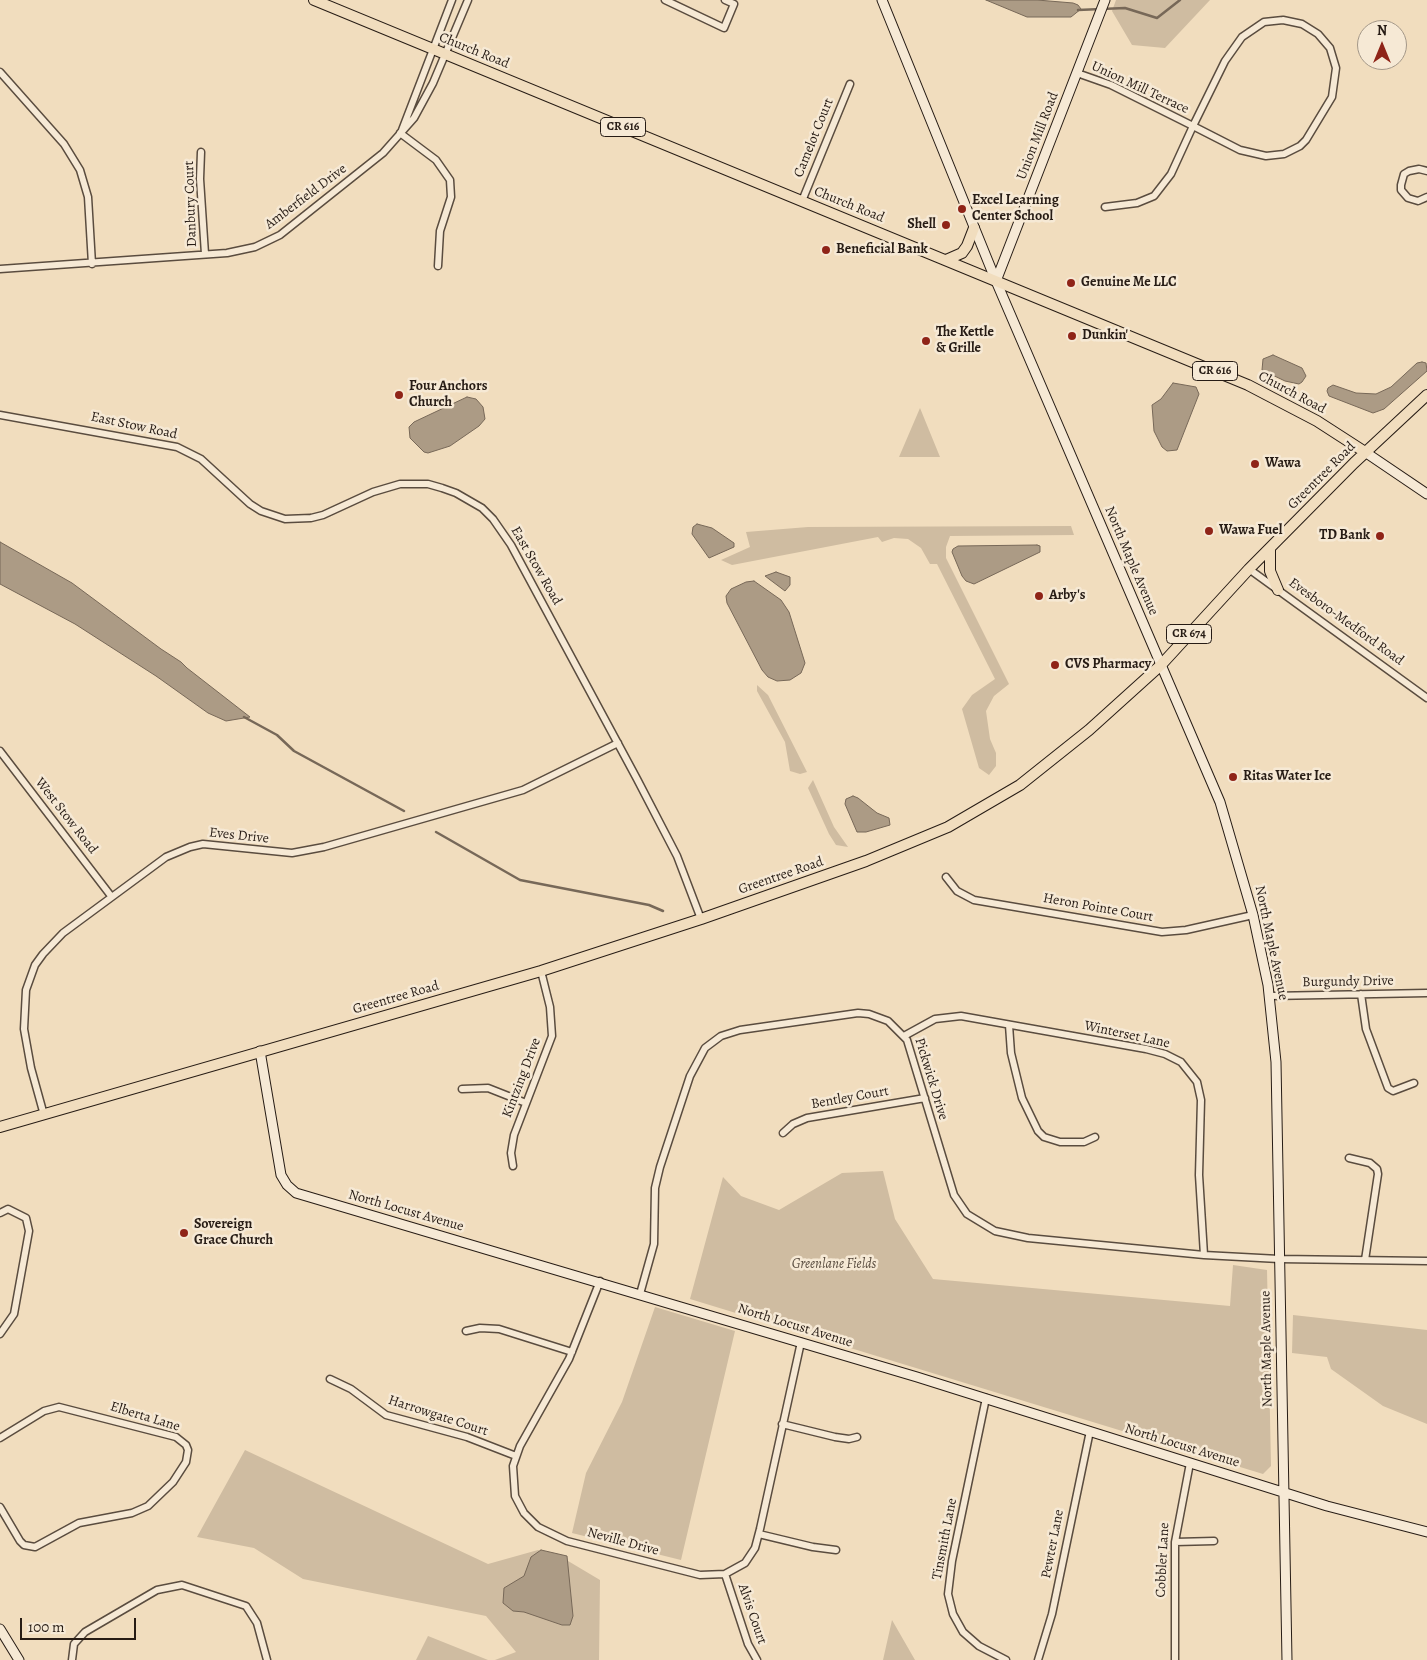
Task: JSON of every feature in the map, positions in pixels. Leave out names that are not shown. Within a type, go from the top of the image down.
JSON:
[{"type":"main road","name":"Church Road","points":[[314,0],[1248,385],[1317,421],[1365,452]]},
{"type":"main road","points":[[946,260],[962,253],[974,228]]},
{"type":"main road","name":"Greentree Road","points":[[0,1127],[540,971],[701,919],[874,857],[934,833],[980,810],[1055,759],[1161,665],[1248,569],[1365,452],[1427,395]]},
{"type":"main road","points":[[1270,548],[1270,572],[1278,590]]},
{"type":"street","name":"Amberfield Drive","points":[[400,133],[452,0]]},
{"type":"street","name":"Amberfield Drive","points":[[0,269],[92,264],[205,254],[255,247],[280,234],[369,165],[392,144],[420,109],[468,0]]},
{"type":"street","points":[[665,0],[724,28],[734,4],[725,0]]},
{"type":"street","name":"North Maple Avenue","points":[[882,0],[996,281],[1227,820],[1253,915],[1270,996],[1276,1062],[1287,1660]]},
{"type":"street","name":"Union Mill Road","points":[[996,281],[1105,0]]},
{"type":"street","name":"Union Mill Terrace","points":[[1077,73],[1111,86],[1240,150],[1257,155],[1275,156],[1292,151],[1312,132],[1332,97],[1336,68],[1330,48],[1325,40],[1310,28],[1293,21],[1274,20],[1256,26],[1242,37],[1230,52],[1193,126]]},
{"type":"street","points":[[0,72],[64,144],[80,170],[88,197],[92,264]]},
{"type":"street","name":"Camelot Court","points":[[802,201],[850,84]]},
{"type":"street","points":[[1105,207],[1137,203],[1154,196],[1171,174],[1193,126]]},
{"type":"street","points":[[400,133],[436,160],[450,180],[451,197],[440,231],[438,266]]},
{"type":"street","name":"Danbury Court","points":[[201,152],[200,178],[205,254]]},
{"type":"street","points":[[1427,171],[1419,169],[1409,171],[1404,174],[1401,184],[1408,198],[1418,200],[1427,197]]},
{"type":"street","name":"East Stow Road","points":[[0,415],[150,441],[183,449],[201,459],[250,504],[261,511],[285,519],[310,518],[324,515],[373,492],[400,484],[428,484],[456,493],[469,500],[493,519],[511,545],[677,856],[701,919]]},
{"type":"street","points":[[1365,452],[1427,494]]},
{"type":"street","name":"Evesboro-Medford Road","points":[[1248,569],[1427,698]]},
{"type":"street","name":"Eves Drive","points":[[44,1115],[31,1068],[24,1029],[24,1004],[35,965],[52,943],[111,896],[166,856],[190,847],[217,844],[292,852],[324,847],[523,790],[618,743]]},
{"type":"street","name":"West Stow Road","points":[[0,751],[111,896]]},
{"type":"street","name":"Heron Pointe Court","points":[[946,877],[957,891],[974,900],[1162,932],[1186,930],[1253,915]]},
{"type":"street","name":"Kintzing Drive","points":[[513,1166],[511,1153],[514,1135],[552,1036],[550,1007],[540,971]]},
{"type":"street","name":"Burgundy Drive","points":[[1270,996],[1427,993]]},
{"type":"street","points":[[1361,994],[1366,1029],[1390,1091],[1414,1083]]},
{"type":"street","name":"Pickwick Drive","points":[[640,1294],[654,1244],[655,1188],[660,1167],[694,1066],[705,1048],[721,1036],[740,1030],[853,1013],[880,1017],[896,1026],[904,1036],[911,1049],[942,1160],[954,1195],[967,1214],[985,1226],[1005,1234],[1028,1238],[1204,1255],[1279,1259]]},
{"type":"street","name":"Winterset Lane","points":[[904,1036],[928,1022],[952,1016],[1156,1052],[1173,1058],[1188,1068],[1197,1082],[1201,1100],[1199,1175],[1204,1255]]},
{"type":"street","points":[[1009,1025],[1011,1054],[1022,1098],[1038,1131],[1044,1137],[1060,1142],[1084,1142],[1095,1137]]},
{"type":"street","name":"North Locust Avenue","points":[[260,1051],[281,1175],[286,1185],[296,1193],[600,1281],[986,1398],[1284,1493],[1427,1532]]},
{"type":"street","points":[[462,1089],[492,1089],[526,1103]]},
{"type":"street","name":"Bentley Court","points":[[783,1133],[793,1124],[807,1118],[926,1098]]},
{"type":"street","points":[[1349,1158],[1370,1163],[1377,1168],[1365,1260]]},
{"type":"street","points":[[0,1213],[8,1209],[26,1218],[29,1232],[14,1314],[0,1334]]},
{"type":"street","points":[[1279,1259],[1427,1261]]},
{"type":"street","name":"Neville Drive","points":[[600,1281],[572,1352],[516,1456],[512,1476],[514,1496],[524,1513],[547,1532],[566,1541],[705,1576],[725,1574],[745,1563],[755,1548],[759,1534],[801,1342]]},
{"type":"street","points":[[466,1331],[480,1328],[499,1329],[572,1352]]},
{"type":"street","name":"Harrowgate Court","points":[[330,1379],[351,1389],[386,1415],[467,1437],[516,1456]]},
{"type":"street","name":"Tinsmith Lane","points":[[986,1398],[952,1561],[948,1594],[953,1614],[964,1632],[979,1646],[1006,1660]]},
{"type":"street","name":"Elberta Lane","points":[[0,1438],[44,1411],[52,1408],[67,1408],[176,1437],[186,1445],[188,1450],[186,1462],[173,1482],[148,1506],[132,1513],[80,1523],[35,1547],[24,1545],[20,1541],[0,1507]]},
{"type":"street","points":[[782,1424],[842,1438],[857,1437]]},
{"type":"street","name":"Pewter Lane","points":[[1038,1660],[1052,1614],[1090,1432]]},
{"type":"street","name":"Cobbler Lane","points":[[1174,1660],[1175,1542],[1190,1463]]},
{"type":"street","points":[[759,1534],[813,1547],[836,1550]]},
{"type":"street","points":[[1175,1542],[1214,1541]]},
{"type":"street","name":"Alvis Court","points":[[725,1574],[748,1644],[757,1660]]},
{"type":"street","points":[[72,1660],[74,1644],[85,1632],[157,1590],[182,1585],[246,1606],[257,1623],[266,1660]]},
{"type":"street","points":[[0,1629],[19,1660]]},
{"type":"green space","points":[[1116,0],[1210,0],[1165,48],[1132,45],[1112,11]]},
{"type":"green space","points":[[920,408],[940,457],[899,457]]},
{"type":"green space","points":[[1071,526],[1074,535],[950,536],[946,547],[946,558],[1009,684],[994,696],[986,711],[990,739],[996,753],[996,766],[989,775],[979,768],[962,709],[972,695],[995,679],[937,564],[930,564],[921,548],[908,539],[894,538],[882,542],[878,537],[732,565],[721,560],[750,547],[746,532],[808,527]]},
{"type":"green space","points":[[757,685],[768,695],[807,772],[800,774],[790,771],[785,742],[757,691]]},
{"type":"green space","points":[[813,780],[834,827],[848,847],[836,845],[829,834],[808,788]]},
{"type":"green space","name":"Greenlane Fields","points":[[883,1171],[895,1219],[933,1279],[1230,1306],[1233,1265],[1267,1270],[1271,1466],[1263,1474],[690,1299],[723,1177],[741,1196],[779,1210],[842,1173]]},
{"type":"green space","points":[[655,1307],[735,1331],[681,1560],[572,1533],[586,1473],[622,1402]]},
{"type":"green space","points":[[1293,1315],[1427,1330],[1427,1424],[1383,1406],[1331,1369],[1327,1357],[1292,1353]]},
{"type":"green space","points":[[245,1450],[488,1564],[538,1550],[558,1555],[600,1580],[599,1660],[495,1660],[516,1652],[486,1616],[303,1579],[254,1548],[197,1537]]},
{"type":"green space","points":[[892,1620],[915,1660],[883,1660]]},
{"type":"green space","points":[[428,1636],[488,1660],[416,1660]]},
{"type":"shaded area","points":[[986,0],[1037,0],[1073,3],[1081,9],[1071,17],[1027,17]]},
{"type":"shaded area","points":[[1273,355],[1302,368],[1306,376],[1302,382],[1299,384],[1285,381],[1262,370],[1263,359]]},
{"type":"shaded area","points":[[1417,363],[1426,363],[1427,371],[1384,409],[1373,413],[1329,396],[1327,391],[1333,385],[1356,393],[1376,394],[1391,387]]},
{"type":"shaded area","points":[[1173,383],[1196,387],[1199,394],[1177,450],[1167,451],[1162,447],[1154,431],[1152,405],[1161,399]]},
{"type":"shaded area","points":[[467,397],[476,399],[483,407],[485,419],[479,426],[450,446],[428,453],[424,452],[410,438],[409,427],[414,422]]},
{"type":"shaded area","points":[[697,524],[712,528],[734,543],[734,547],[709,558],[692,534],[693,527]]},
{"type":"shaded area","points":[[0,542],[72,583],[181,662],[250,717],[226,721],[208,713],[156,676],[75,624],[0,584]]},
{"type":"shaded area","points":[[958,546],[1040,546],[1040,552],[974,584],[966,581],[962,576],[952,552]]},
{"type":"shaded area","points":[[776,572],[790,577],[790,585],[785,591],[765,576]]},
{"type":"shaded area","points":[[754,581],[781,600],[789,612],[805,663],[801,673],[790,680],[777,681],[768,677],[762,670],[727,603],[726,596],[731,589],[746,582]]},
{"type":"shaded area","points":[[853,796],[877,813],[889,818],[890,825],[866,832],[857,832],[845,804],[846,799]]},
{"type":"shaded area","points":[[541,1550],[567,1556],[573,1616],[570,1625],[562,1625],[524,1612],[513,1611],[503,1603],[504,1588],[524,1576],[531,1557]]},
{"type":"waterway","points":[[1078,10],[1125,8],[1157,18],[1180,0]]},
{"type":"waterway","points":[[244,717],[277,735],[294,751],[404,811]]},
{"type":"waterway","points":[[436,832],[520,880],[649,905],[663,911]]},
{"type":"place","name":"Excel Learning Center School","points":[[962,209]]},
{"type":"place","name":"Shell","points":[[946,225]]},
{"type":"place","name":"Beneficial Bank","points":[[826,250]]},
{"type":"place","name":"Genuine Me LLC","points":[[1071,283]]},
{"type":"place","name":"Dunkin'","points":[[1072,336]]},
{"type":"place","name":"The Kettle & Grille","points":[[926,341]]},
{"type":"place","name":"Four Anchors Church","points":[[399,395]]},
{"type":"place","name":"Wawa","points":[[1255,464]]},
{"type":"place","name":"Wawa Fuel","points":[[1209,531]]},
{"type":"place","name":"TD Bank","points":[[1380,536]]},
{"type":"place","name":"Arby's","points":[[1039,596]]},
{"type":"place","name":"CVS Pharmacy","points":[[1055,665]]},
{"type":"place","name":"Ritas Water Ice","points":[[1233,777]]},
{"type":"place","name":"Sovereign Grace Church","points":[[184,1233]]}]
